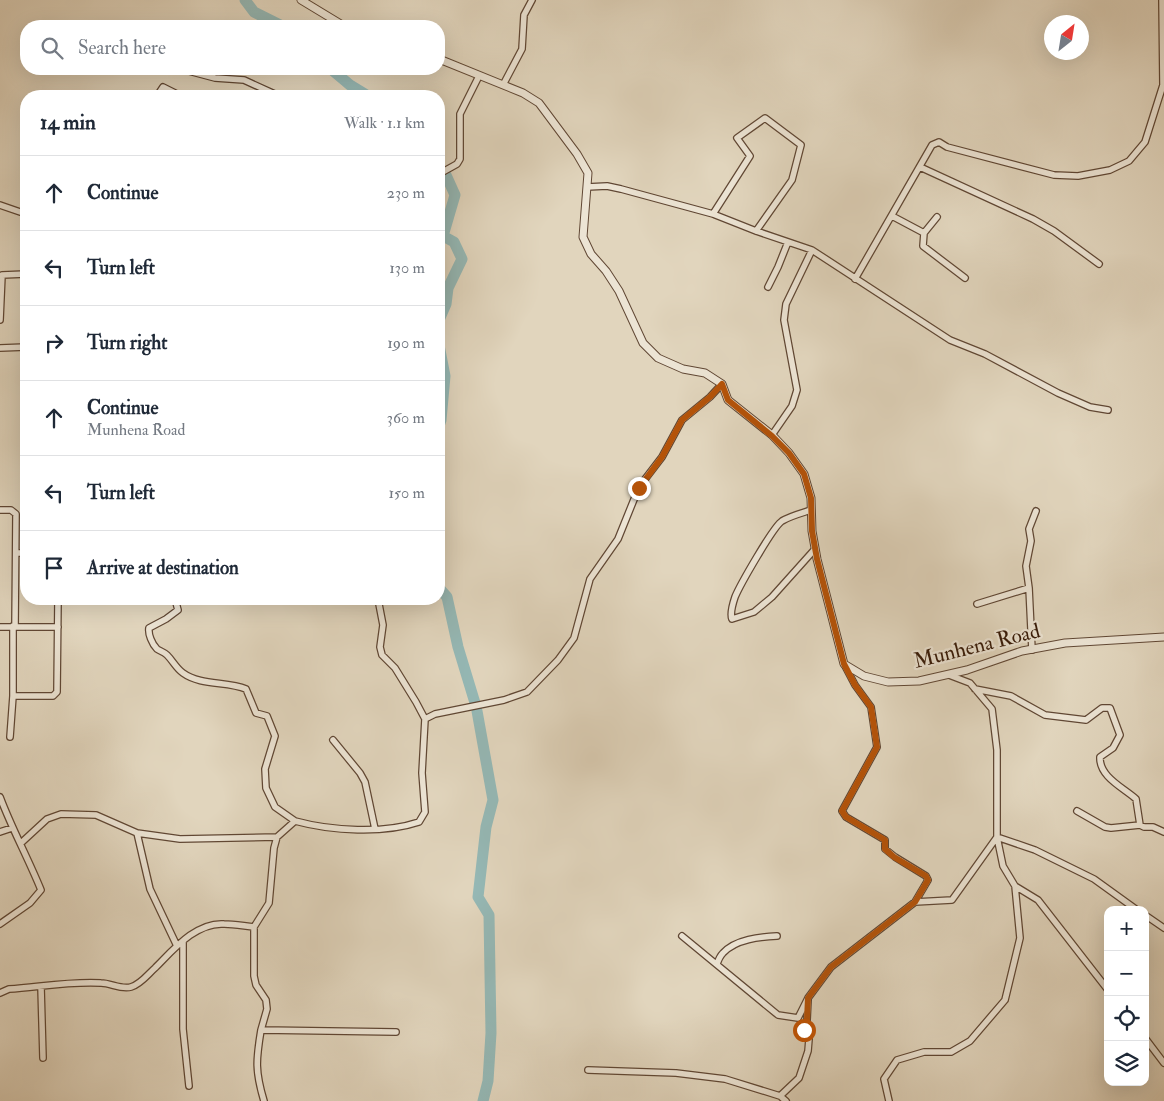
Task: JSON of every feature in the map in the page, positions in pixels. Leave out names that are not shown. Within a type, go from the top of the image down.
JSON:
[{"type":"street","points":[[301,0],[334,20]]},
{"type":"street","points":[[503,85],[522,49],[524,15],[532,0]]},
{"type":"street","points":[[855,278],[932,145],[939,142],[947,147],[1054,175],[1078,176],[1110,170],[1130,161],[1145,142],[1163,84],[1162,0]]},
{"type":"street","points":[[445,62],[523,93],[539,103],[577,154],[588,173],[583,237],[591,254],[606,271],[619,291],[643,343],[658,358],[683,369],[706,373],[722,384],[728,400],[772,436],[789,453],[804,474],[811,498],[812,531],[815,549],[844,664],[855,685],[871,707],[877,747],[842,811],[846,817],[885,840],[885,849],[894,857],[926,876],[928,880],[915,902],[831,967],[808,998],[798,1018],[778,1015],[682,936]]},
{"type":"street","points":[[204,75],[215,78],[244,80],[266,90]]},
{"type":"street","points":[[445,171],[457,164],[460,159],[460,114],[479,76]]},
{"type":"street","points":[[713,214],[750,156],[736,138],[766,118],[801,145],[792,180],[756,231]]},
{"type":"street","points":[[920,167],[1033,218],[1099,264]]},
{"type":"street","points":[[587,187],[607,186],[713,214],[812,250],[950,340],[986,354],[1058,393],[1090,407],[1108,410]]},
{"type":"street","points":[[0,205],[20,212]]},
{"type":"street","points":[[892,216],[924,233]]},
{"type":"street","points":[[937,216],[924,233],[923,246],[965,278]]},
{"type":"street","points":[[768,287],[788,242]]},
{"type":"street","points":[[772,436],[792,406],[797,390],[784,320],[786,304],[812,250]]},
{"type":"street","points":[[0,320],[2,275],[20,274]]},
{"type":"street","points":[[0,348],[20,347]]},
{"type":"street","points":[[425,719],[435,714],[504,700],[527,692],[558,660],[574,638],[590,579],[618,539],[639,488],[662,457],[682,420],[710,397],[722,384]]},
{"type":"street","points":[[0,510],[11,510],[16,514],[13,696],[10,737]]},
{"type":"street","points":[[811,510],[781,522],[773,533],[751,566],[735,598],[731,616],[732,620],[754,612],[772,597],[815,549]]},
{"type":"street","points":[[1032,650],[1026,566],[1031,541],[1029,529],[1036,511]]},
{"type":"street","points":[[16,553],[20,553]]},
{"type":"street","points":[[977,604],[1029,588]]},
{"type":"street","points":[[13,696],[53,696],[57,692],[58,605]]},
{"type":"street","points":[[177,605],[178,610],[149,628],[148,634],[156,648],[167,655],[173,664],[184,674],[199,680],[218,684],[234,684],[246,689],[256,713],[267,716],[275,736],[265,769],[266,788],[275,807],[295,821],[319,827],[405,827],[419,822],[424,812],[422,772],[425,719],[395,668],[382,655],[380,647],[383,625],[379,605]]},
{"type":"street","points":[[0,627],[58,627]]},
{"type":"street","name":"Munhena Road","points":[[844,664],[864,676],[888,682],[919,681],[967,670],[1022,651],[1065,643],[1164,637]]},
{"type":"street","points":[[889,1101],[884,1079],[897,1060],[924,1052],[951,1052],[970,1041],[1005,1000],[1020,938],[1015,886],[1003,866],[997,836],[997,750],[992,709],[970,683],[948,675]]},
{"type":"street","points":[[975,688],[1011,696],[1045,715],[1086,720],[1102,708],[1110,708],[1120,735],[1113,748],[1100,757],[1100,764],[1113,782],[1124,788],[1136,799],[1140,825]]},
{"type":"street","points":[[333,740],[365,782],[375,828]]},
{"type":"street","points":[[0,797],[12,828],[41,890],[30,903],[0,924]]},
{"type":"street","points":[[1077,812],[1105,827],[1140,825],[1153,827],[1164,832]]},
{"type":"street","points":[[21,844],[47,819],[61,814],[96,815],[137,833],[180,839],[276,837],[295,821]]},
{"type":"street","points":[[0,832],[12,828]]},
{"type":"street","points":[[137,833],[150,888],[177,946]]},
{"type":"street","points":[[915,902],[952,900],[997,836]]},
{"type":"street","points":[[997,836],[1034,850],[1094,879],[1131,906]]},
{"type":"street","points":[[264,1101],[258,1078],[256,1056],[267,1009],[266,1000],[256,985],[254,976],[254,928],[268,903],[276,837]]},
{"type":"street","points":[[1015,886],[1038,900],[1104,985]]},
{"type":"street","points":[[1149,919],[1164,928]]},
{"type":"street","points":[[0,993],[9,989],[103,983],[122,988],[131,987],[140,982],[183,941],[201,929],[223,923],[254,928]]},
{"type":"street","points":[[717,964],[723,953],[741,942],[758,937],[777,936]]},
{"type":"street","points":[[183,941],[183,1029],[189,1086]]},
{"type":"street","points":[[41,987],[43,1058]]},
{"type":"street","points":[[780,1096],[799,1078],[808,1051],[809,1039],[804,1030],[807,1020],[808,998]]},
{"type":"street","points":[[261,1030],[396,1032]]},
{"type":"street","points":[[1147,1041],[1164,1063]]},
{"type":"street","points":[[588,1070],[676,1073],[724,1080],[780,1096],[786,1101]]},
{"type":"waterway","points":[[245,0],[254,12],[270,20]]},
{"type":"waterway","points":[[338,75],[358,90]]},
{"type":"waterway","points":[[445,229],[455,195],[446,175]]},
{"type":"waterway","points":[[445,237],[454,242],[462,259],[448,288],[445,306]]},
{"type":"waterway","points":[[445,595],[475,703]]},
{"type":"waterway","points":[[477,711],[493,800],[486,827],[478,897],[489,915],[491,1033],[488,1081],[483,1101]]},
{"type":"route","points":[[639,488],[662,457],[682,420],[710,397],[722,384],[728,400],[752,418],[789,453],[804,474],[811,498],[812,531],[817,559],[844,664],[855,685],[871,707],[877,747],[842,811],[846,817],[885,840],[885,849],[894,857],[926,876],[928,880],[915,902],[831,967],[808,998],[807,1020],[804,1030]]}]
